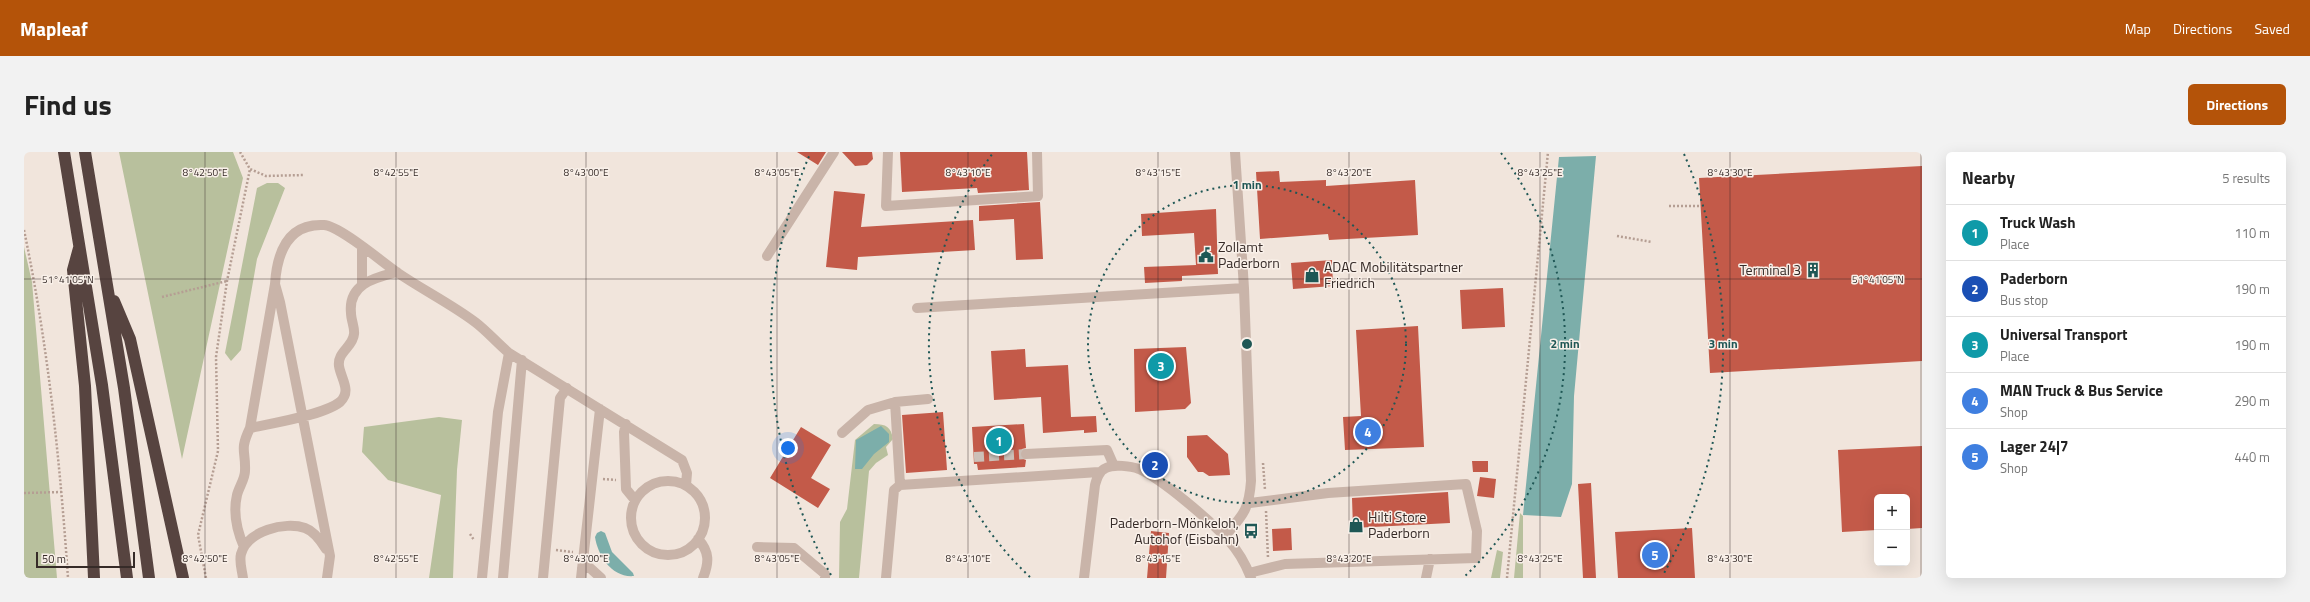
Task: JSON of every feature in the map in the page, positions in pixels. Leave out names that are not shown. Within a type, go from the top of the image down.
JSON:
[{"type":"highway","points":[[64,152],[80,243],[103,393],[127,578]]},
{"type":"highway","points":[[85,152],[124,388],[149,578]]},
{"type":"highway","points":[[80,243],[73,270],[85,386],[94,578]]},
{"type":"highway","points":[[109,293],[122,317],[130,339],[183,578]]},
{"type":"street","points":[[766,256],[834,152]]},
{"type":"street","points":[[888,152],[886,206],[1038,196],[1037,156]]},
{"type":"street","points":[[1225,536],[1239,520],[1250,503],[1250,450],[1244,288],[1235,152]]},
{"type":"street","points":[[244,547],[238,534],[236,502],[245,471],[243,442],[250,428],[275,284],[276,266],[280,251],[292,235],[307,226],[326,225],[346,236],[397,272],[476,323],[496,343],[509,352],[682,460],[687,473],[686,485]]},
{"type":"street","points":[[362,247],[362,284]]},
{"type":"street","points":[[250,428],[302,416],[339,403],[344,396],[346,388],[339,365],[340,356],[351,344],[354,333],[351,303],[354,294],[362,284],[397,272]]},
{"type":"street","points":[[275,284],[280,302],[330,556],[327,578]]},
{"type":"street","points":[[917,308],[1244,288]]},
{"type":"street","points":[[482,578],[498,412],[509,352]]},
{"type":"street","points":[[503,578],[522,360]]},
{"type":"street","points":[[543,578],[560,398],[566,388]]},
{"type":"street","points":[[842,433],[868,410],[895,402],[928,399]]},
{"type":"street","points":[[895,402],[900,485]]},
{"type":"street","points":[[582,573],[600,409]]},
{"type":"street","points":[[626,424],[624,432],[625,481],[626,489],[635,500]]},
{"type":"street","points":[[1026,454],[1107,450],[1114,466]]},
{"type":"street","points":[[886,578],[894,490],[900,485],[1099,472],[1106,467],[1114,466],[1130,467],[1145,473],[1170,489],[1225,536],[1242,558],[1250,575],[1285,564],[1476,558],[1478,530],[1466,484],[1328,493],[1250,503]]},
{"type":"street","points":[[1084,578],[1095,485],[1099,472]]},
{"type":"street","points":[[661,481],[678,482],[686,485],[698,495],[705,511],[704,527],[698,539],[690,547],[675,554],[667,555],[651,550],[638,540],[633,528],[631,516],[635,500],[646,488],[661,481]]},
{"type":"street","points":[[243,578],[241,554],[244,547],[267,530],[282,525],[305,528],[320,539],[330,556]]},
{"type":"street","points":[[698,539],[705,547],[708,556],[708,566],[703,578]]},
{"type":"street","points":[[758,547],[794,548],[825,574],[825,578]]},
{"type":"street","points":[[1426,578],[1430,559]]},
{"type":"street","points":[[582,573],[590,568],[600,578]]},
{"type":"path","points":[[240,152],[250,169],[266,176],[304,175]]},
{"type":"path","points":[[1507,578],[1548,152]]},
{"type":"path","points":[[206,578],[198,535],[199,523],[218,451],[216,357],[227,281],[250,169]]},
{"type":"path","points":[[1669,206],[1700,206]]},
{"type":"path","points":[[24,230],[37,291],[56,421],[68,578]]},
{"type":"path","points":[[1616,236],[1652,242]]},
{"type":"path","points":[[162,297],[227,281]]},
{"type":"path","points":[[592,479],[625,481]]},
{"type":"path","points":[[24,493],[62,492]]},
{"type":"path","points":[[546,549],[584,553]]},
{"type":"green space","points":[[119,152],[233,152],[243,178],[182,459]]},
{"type":"green space","points":[[267,183],[278,183],[285,188],[257,259],[241,350],[231,361],[225,353],[257,188]]},
{"type":"green space","points":[[24,247],[32,282],[57,578],[24,578]]},
{"type":"green space","points":[[439,417],[462,420],[457,470],[453,578],[429,578],[441,495],[388,480],[362,452],[364,427]]},
{"type":"green space","points":[[874,424],[887,427],[891,432],[893,439],[886,447],[888,455],[876,463],[869,471],[859,578],[839,578],[840,522],[847,509],[855,440]]},
{"type":"green space","points":[[1520,513],[1523,516],[1523,578],[1514,578]]},
{"type":"green space","points":[[1497,550],[1503,552],[1500,578],[1491,578]]},
{"type":"water","points":[[1596,156],[1574,396],[1572,484],[1561,517],[1523,515],[1559,157]]},
{"type":"water","points":[[881,426],[889,434],[889,442],[874,454],[862,469],[855,469],[856,440]]},
{"type":"water","points":[[601,531],[605,533],[612,552],[633,573],[634,576],[626,576],[619,573],[607,564],[599,551],[595,537],[597,533]]},
{"type":"building","points":[[797,152],[826,152],[818,165]]},
{"type":"building","points":[[842,152],[872,152],[873,159],[867,165],[855,166]]},
{"type":"building","points":[[900,152],[1027,152],[1029,190],[978,193],[977,188],[902,192]]},
{"type":"building","name":"Terminal 3","points":[[1922,166],[1922,361],[1710,373],[1699,178]]},
{"type":"building","points":[[1279,171],[1280,182],[1326,180],[1326,186],[1415,180],[1418,235],[1329,240],[1328,234],[1260,239],[1256,172]]},
{"type":"building","points":[[834,191],[865,194],[861,227],[973,220],[975,250],[858,257],[857,270],[826,267]]},
{"type":"building","points":[[1040,202],[1043,259],[1016,260],[1014,219],[979,221],[979,206]]},
{"type":"building","name":"Zollamt Paderborn","points":[[1216,209],[1218,274],[1182,276],[1182,281],[1145,283],[1144,267],[1196,265],[1194,233],[1142,236],[1141,214]]},
{"type":"building","name":"ADAC Mobilitätspartner Friedrich","points":[[1332,260],[1333,286],[1293,289],[1291,263]]},
{"type":"building","points":[[1503,288],[1505,327],[1462,329],[1460,290]]},
{"type":"building","points":[[1418,326],[1424,447],[1345,450],[1343,417],[1361,416],[1356,330]]},
{"type":"building","points":[[1186,347],[1191,403],[1185,409],[1135,412],[1134,349]]},
{"type":"building","points":[[1025,349],[1026,367],[1068,365],[1071,417],[1096,416],[1097,432],[1084,433],[1084,430],[1043,433],[1041,397],[994,400],[991,351]]},
{"type":"building","points":[[943,412],[947,470],[906,473],[902,415]]},
{"type":"building","points":[[1024,424],[1026,448],[1022,449],[1020,454],[1021,458],[1026,460],[1025,467],[978,470],[977,464],[974,464],[972,427]]},
{"type":"building","points":[[801,427],[831,445],[811,478],[830,489],[818,508],[770,478]]},
{"type":"building","points":[[1207,435],[1228,454],[1230,475],[1209,476],[1203,472],[1198,472],[1187,457],[1187,436]]},
{"type":"building","points":[[1922,446],[1922,528],[1910,529],[1910,494],[1874,494],[1874,530],[1842,532],[1838,450]]},
{"type":"building","points":[[1472,461],[1488,461],[1488,472],[1473,472]]},
{"type":"building","points":[[1480,477],[1496,479],[1494,498],[1477,496]]},
{"type":"building","points":[[1591,483],[1596,578],[1583,578],[1578,484]]},
{"type":"building","points":[[1448,492],[1450,523],[1353,528],[1352,498]]},
{"type":"building","points":[[1291,528],[1292,550],[1273,551],[1272,529]]},
{"type":"building","points":[[1692,528],[1695,578],[1618,578],[1615,532]]},
{"type":"building","points":[[1151,531],[1169,533],[1166,578],[1147,578]]},
{"type":"tunnel","points":[[974,457],[1026,454]]},
{"type":"place","name":"Zollamt Paderborn","points":[[1206,255]]},
{"type":"place","name":"Terminal 3","points":[[1813,270]]},
{"type":"place","name":"ADAC Mobilitätspartner Friedrich","points":[[1312,275]]},
{"type":"place","name":"Universal Transport","points":[[1161,366]]},
{"type":"place","name":"MAN Truck & Bus Service","points":[[1368,432]]},
{"type":"place","name":"Truck Wash","points":[[999,441]]},
{"type":"place","name":"Paderborn","points":[[1155,465]]},
{"type":"place","name":"Hilti Store Paderborn","points":[[1356,525]]},
{"type":"place","name":"Paderborn-Mönkeloh, Autohof (Eisbahn)","points":[[1251,531]]},
{"type":"place","name":"Lager 24|7","points":[[1655,555]]}]
